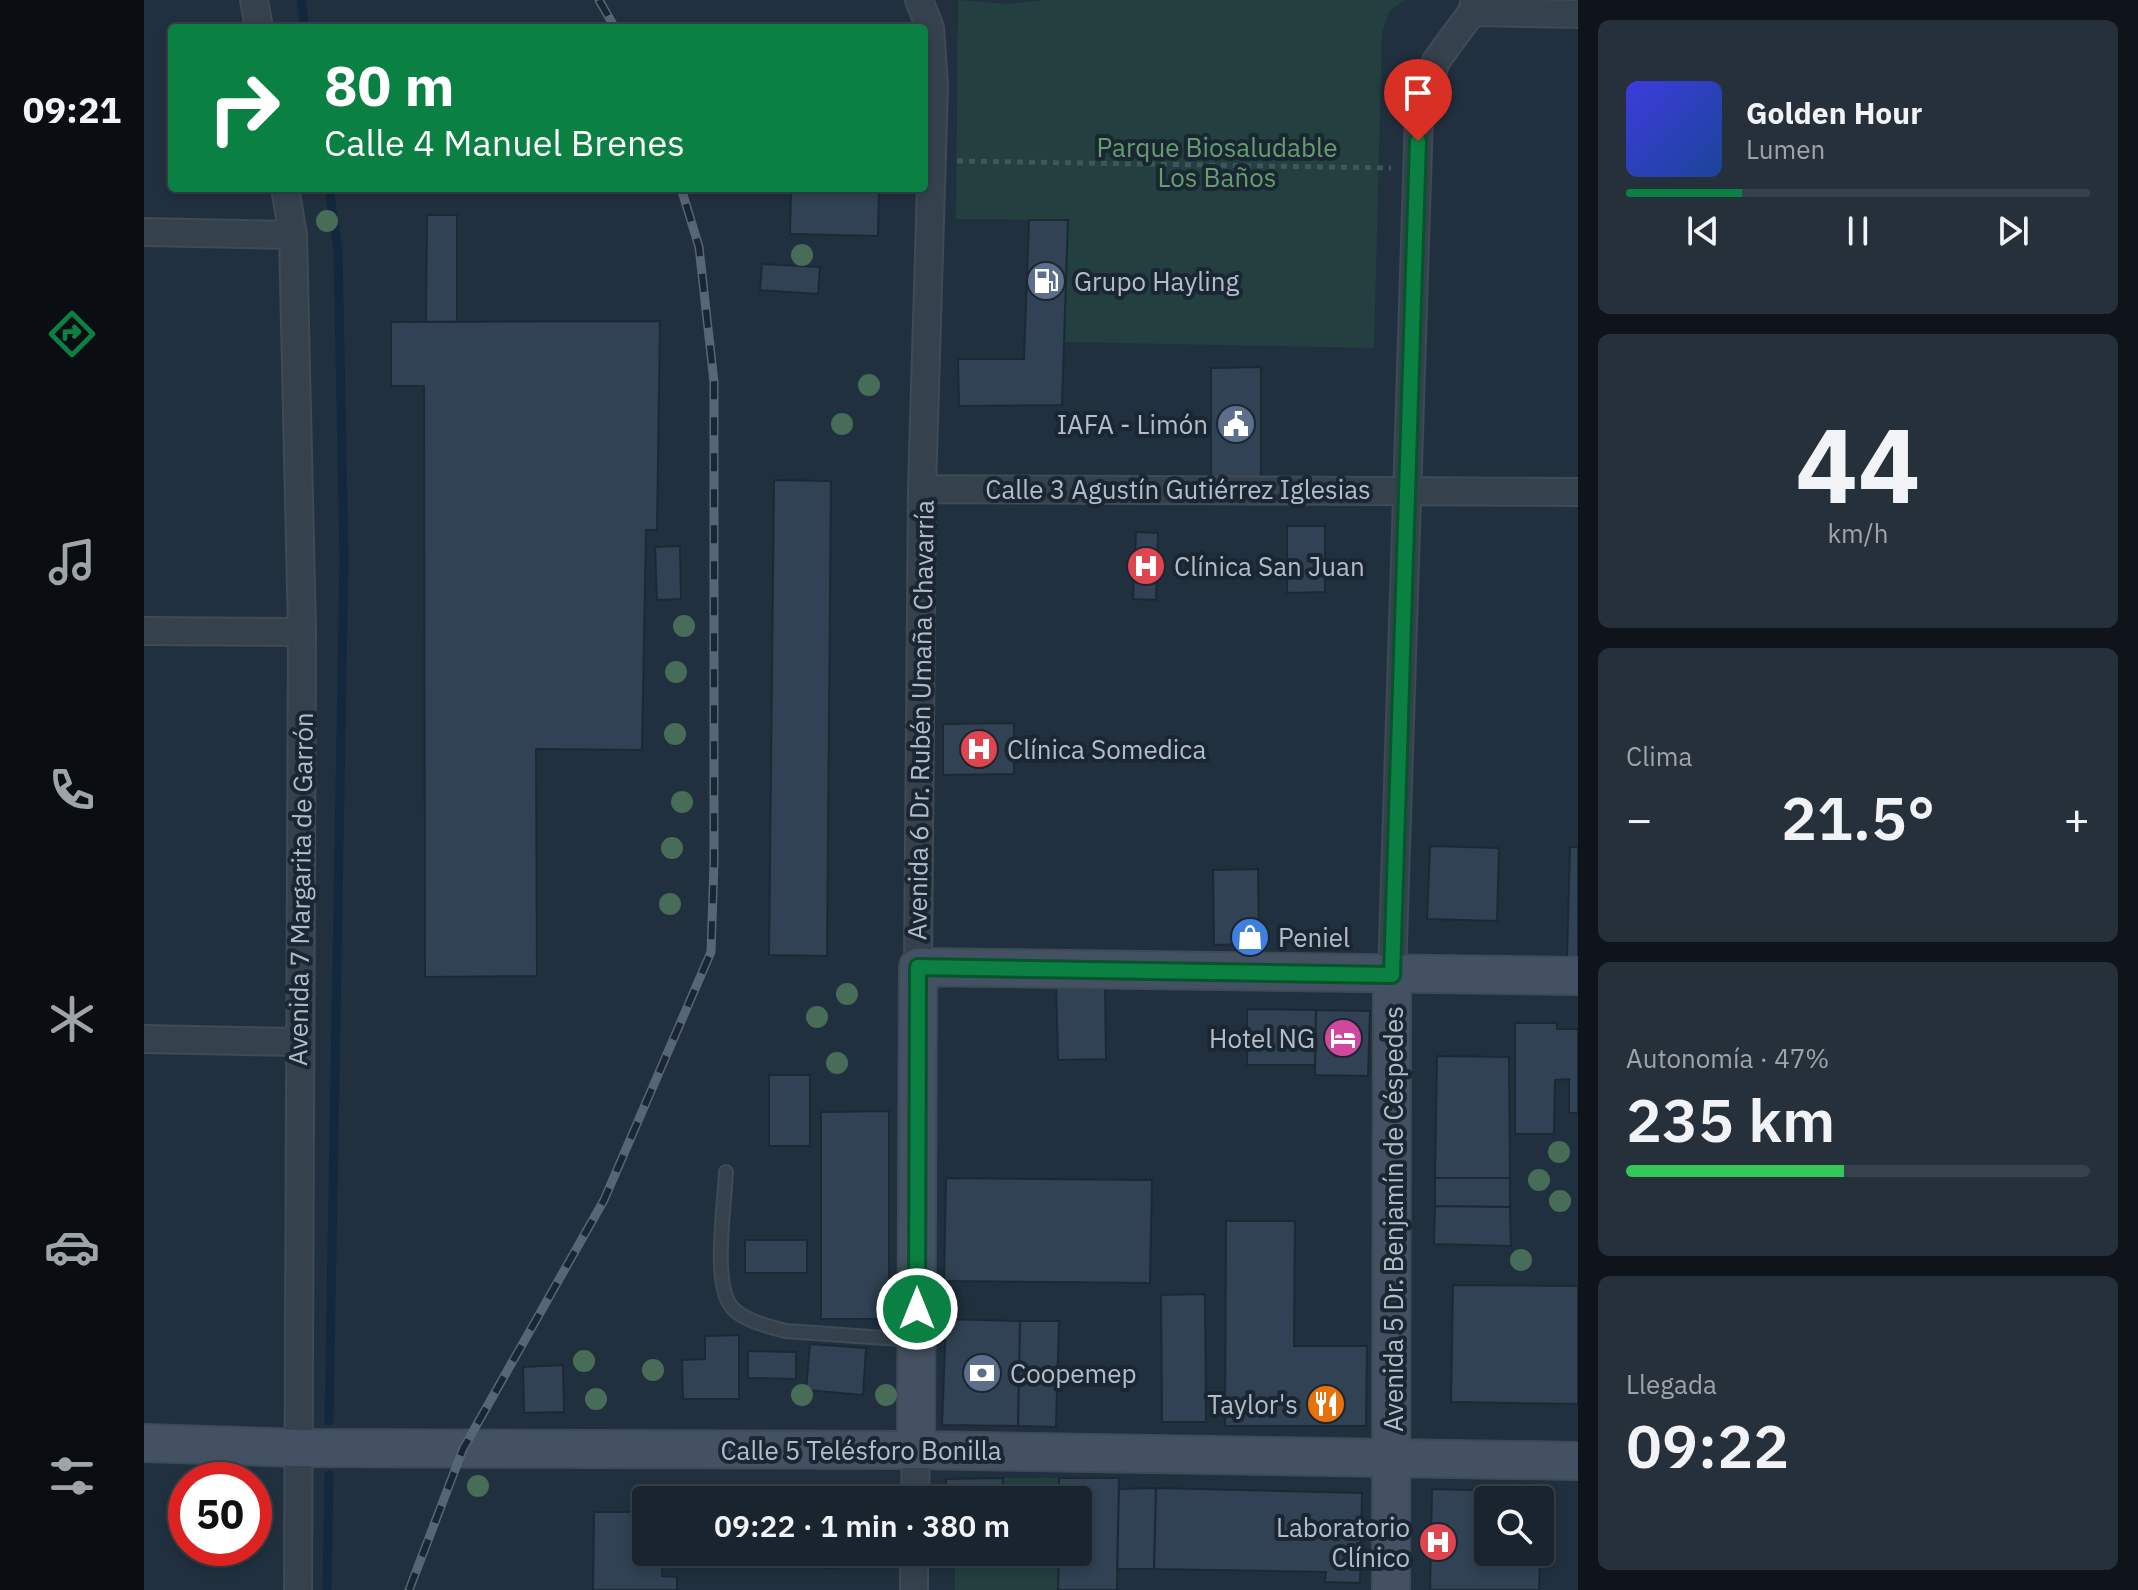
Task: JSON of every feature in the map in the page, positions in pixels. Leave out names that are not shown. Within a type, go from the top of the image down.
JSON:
[{"type":"main road","points":[[918,967],[1578,976]]},
{"type":"main road","name":"Avenida 6 Dr. Rubén Umaña Chavarría","points":[[916,1450],[918,967]]},
{"type":"main road","name":"Avenida 5 Dr. Benjamín de Céspedes","points":[[1391,1590],[1394,1456],[1392,975]]},
{"type":"main road","name":"Calle 5 Telésforo Bonilla","points":[[144,1443],[300,1448],[916,1450],[1578,1461]]},
{"type":"street","points":[[254,0],[258,24]]},
{"type":"street","name":"Avenida 6 Dr. Rubén Umaña Chavarría","points":[[918,967],[922,489],[934,85],[930,28],[919,0]]},
{"type":"street","points":[[1474,6],[1578,14]]},
{"type":"street","name":"Avenida 5 Dr. Benjamín de Céspedes","points":[[1392,975],[1419,115],[1436,61],[1474,6]]},
{"type":"street","name":"Avenida 7 Margarita de Garrón","points":[[286,192],[293,235],[302,632],[298,1590]]},
{"type":"street","points":[[144,232],[293,235]]},
{"type":"street","name":"Calle 3 Agustín Gutiérrez Iglesias","points":[[922,489],[1578,492]]},
{"type":"street","points":[[144,631],[302,632]]},
{"type":"street","points":[[144,1039],[298,1042]]},
{"type":"street","name":"Avenida 6 Dr. Rubén Umaña Chavarría","points":[[915,1486],[916,1450]]},
{"type":"street","points":[[914,1566],[914,1590]]},
{"type":"lane","points":[[726,1172],[721,1290],[732,1309],[766,1327],[786,1331],[917,1340]]},
{"type":"path","points":[[931,160],[1416,168]]},
{"type":"green space","name":"Parque Biosaludable Los Baños","points":[[958,0],[1006,4],[1046,0],[1405,0],[1389,11],[1382,34],[1374,348],[1064,342],[1068,220],[956,219]]},
{"type":"green space","points":[[1003,1478],[1059,1478],[1059,1486],[1003,1486]]},
{"type":"green space","points":[[955,1566],[1059,1566],[1058,1590],[955,1590]]},
{"type":"building","points":[[791,192],[879,192],[878,236],[790,234]]},
{"type":"building","points":[[427,215],[457,215],[457,322],[426,322]]},
{"type":"building","name":"Grupo Hayling","points":[[1029,220],[1068,220],[1062,405],[959,406],[958,359],[1024,359]]},
{"type":"building","points":[[762,264],[820,267],[818,294],[760,290]]},
{"type":"building","points":[[660,321],[657,530],[646,530],[642,750],[536,749],[537,976],[425,977],[424,386],[391,386],[391,322]]},
{"type":"building","name":"IAFA - Limón","points":[[1261,367],[1261,480],[1211,480],[1211,368]]},
{"type":"building","points":[[774,480],[831,481],[827,956],[769,955]]},
{"type":"building","points":[[1287,526],[1325,526],[1325,592],[1287,593]]},
{"type":"building","name":"Clínica San Juan","points":[[1136,532],[1158,533],[1156,600],[1133,599]]},
{"type":"building","points":[[680,546],[681,599],[657,600],[655,547]]},
{"type":"building","name":"Clínica Somedica","points":[[1014,723],[1014,774],[943,775],[943,724]]},
{"type":"building","points":[[1430,846],[1499,848],[1497,921],[1427,919]]},
{"type":"building","points":[[1570,847],[1578,847],[1578,957],[1567,957]]},
{"type":"building","points":[[1258,869],[1259,944],[1214,945],[1213,870]]},
{"type":"building","points":[[1105,981],[1106,1059],[1058,1060],[1056,982]]},
{"type":"building","points":[[1247,1009],[1316,1010],[1315,1065],[1247,1065]]},
{"type":"building","name":"Hotel NG","points":[[1316,1010],[1370,1011],[1368,1076],[1315,1075]]},
{"type":"building","points":[[1515,1023],[1557,1023],[1557,1029],[1578,1029],[1578,1113],[1569,1113],[1569,1079],[1555,1080],[1554,1134],[1515,1134]]},
{"type":"building","points":[[1437,1056],[1509,1057],[1510,1178],[1435,1178]]},
{"type":"building","points":[[769,1075],[810,1075],[810,1146],[769,1146]]},
{"type":"building","points":[[889,1111],[889,1319],[821,1319],[821,1112]]},
{"type":"building","points":[[946,1178],[1152,1180],[1150,1283],[944,1281]]},
{"type":"building","points":[[1435,1178],[1510,1178],[1510,1207],[1435,1206]]},
{"type":"building","points":[[1435,1206],[1510,1207],[1511,1246],[1434,1244]]},
{"type":"building","points":[[1226,1221],[1295,1221],[1294,1346],[1367,1346],[1366,1426],[1225,1426]]},
{"type":"building","points":[[745,1240],[807,1240],[807,1273],[745,1273]]},
{"type":"building","points":[[1453,1285],[1578,1286],[1578,1404],[1451,1402]]},
{"type":"building","points":[[1205,1294],[1206,1422],[1162,1422],[1161,1295]]},
{"type":"building","name":"Coopemep","points":[[946,1319],[1020,1321],[1018,1426],[942,1425]]},
{"type":"building","points":[[1020,1321],[1059,1321],[1056,1427],[1018,1426]]},
{"type":"building","points":[[739,1335],[739,1399],[683,1399],[682,1360],[705,1359],[705,1336]]},
{"type":"building","points":[[810,1344],[866,1348],[863,1395],[806,1390]]},
{"type":"building","points":[[748,1351],[796,1352],[796,1379],[748,1378]]},
{"type":"building","points":[[563,1365],[564,1412],[524,1413],[523,1367]]},
{"type":"building","points":[[1003,1478],[1003,1486],[946,1486],[946,1479]]},
{"type":"building","points":[[1059,1478],[1119,1478],[1117,1590],[1058,1590],[1059,1566],[1092,1566],[1092,1486],[1059,1486]]},
{"type":"building","points":[[1156,1488],[1362,1493],[1360,1583],[1325,1582],[1326,1572],[1154,1569]]},
{"type":"building","points":[[1156,1488],[1154,1569],[1117,1569],[1119,1489]]},
{"type":"building","points":[[1432,1489],[1474,1490],[1474,1566],[1540,1566],[1539,1590],[1430,1590]]},
{"type":"building","points":[[594,1512],[632,1512],[632,1566],[662,1566],[662,1576],[677,1577],[677,1590],[593,1590]]},
{"type":"building","points":[[788,1566],[837,1566],[837,1568]]},
{"type":"waterway","points":[[301,0],[304,24]]},
{"type":"waterway","points":[[329,1421],[344,558],[338,250],[330,192]]},
{"type":"waterway","points":[[327,1590],[329,1475]]},
{"type":"railway","points":[[599,0],[613,24]]},
{"type":"railway","points":[[409,1590],[463,1449],[604,1200],[711,952],[714,863],[714,382],[699,247],[682,192]]},
{"type":"place","name":"Grupo Hayling","points":[[1046,281]]},
{"type":"place","name":"IAFA - Limón","points":[[1236,424]]},
{"type":"place","name":"Clínica San Juan","points":[[1146,566]]},
{"type":"place","name":"Clínica Somedica","points":[[979,749]]},
{"type":"place","name":"Peniel","points":[[1250,937]]},
{"type":"place","name":"Hotel NG","points":[[1343,1038]]},
{"type":"place","name":"Coopemep","points":[[982,1373]]},
{"type":"place","name":"Taylor's","points":[[1326,1404]]},
{"type":"place","name":"Laboratorio Clínico","points":[[1438,1542]]},
{"type":"route","points":[[917,1309],[918,967],[1392,975],[1418,141]]}]
